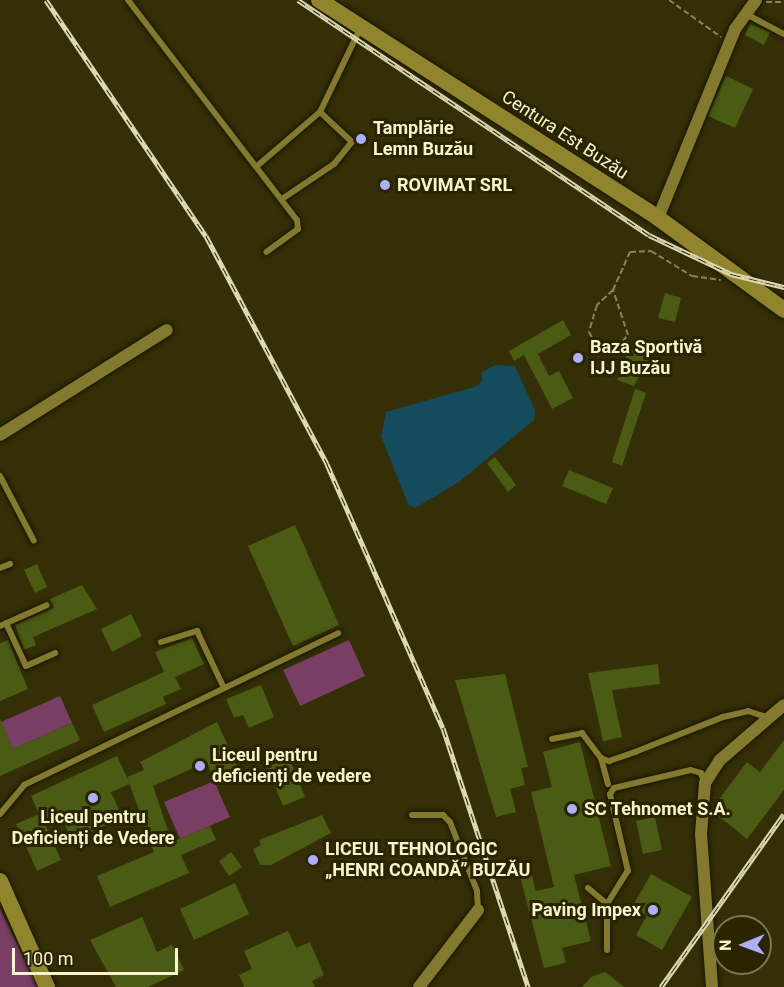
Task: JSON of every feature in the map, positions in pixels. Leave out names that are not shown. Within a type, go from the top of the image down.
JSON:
[{"type":"main road","name":"Centura Est Buzău","points":[[319,0],[360,29],[658,218],[784,310]]},
{"type":"main road","points":[[0,881],[47,987]]},
{"type":"street","points":[[658,218],[743,13],[756,0]]},
{"type":"street","points":[[0,435],[167,330]]},
{"type":"street","points":[[712,987],[701,834],[705,783],[720,760],[784,705]]},
{"type":"street","points":[[419,987],[478,910]]},
{"type":"lane","points":[[128,0],[282,199],[298,229],[266,252]]},
{"type":"lane","points":[[743,13],[784,34]]},
{"type":"lane","points":[[257,166],[320,112],[360,29]]},
{"type":"lane","points":[[282,199],[334,164],[352,142],[320,112]]},
{"type":"lane","points":[[0,476],[34,541]]},
{"type":"lane","points":[[0,568],[10,564]]},
{"type":"lane","points":[[47,605],[3,624],[26,666],[55,653]]},
{"type":"lane","points":[[160,642],[197,631],[224,688]]},
{"type":"lane","points":[[0,814],[24,785],[338,633]]},
{"type":"lane","points":[[601,758],[609,761],[723,717],[748,711],[770,719]]},
{"type":"lane","points":[[552,739],[582,733],[601,758],[611,788],[628,872],[608,904],[607,950]]},
{"type":"lane","points":[[604,771],[609,761]]},
{"type":"lane","points":[[611,788],[691,770],[701,774],[705,783]]},
{"type":"lane","points":[[412,815],[442,815],[450,822],[477,891],[478,910]]},
{"type":"lane","points":[[588,888],[608,904]]},
{"type":"path","points":[[669,0],[722,38],[728,50]]},
{"type":"path","points":[[756,0],[784,2]]},
{"type":"path","points":[[613,290],[628,334],[611,355],[599,351],[589,332],[597,305],[613,290],[630,252],[651,251],[692,276],[739,279]]},
{"type":"shaded area","points":[[349,640],[365,676],[300,706],[283,670]]},
{"type":"shaded area","points":[[60,696],[72,723],[13,749],[1,722]]},
{"type":"shaded area","points":[[214,781],[230,817],[180,839],[164,802]]},
{"type":"shaded area","points":[[0,909],[38,987],[0,987]]},
{"type":"water","points":[[495,365],[515,366],[535,410],[534,420],[459,482],[415,508],[408,504],[381,436],[386,412],[474,387],[482,382],[482,372]]},
{"type":"building","points":[[750,24],[770,32],[764,45],[745,35]]},
{"type":"building","points":[[726,76],[753,89],[735,128],[708,116]]},
{"type":"building","points":[[665,293],[681,298],[675,322],[658,318]]},
{"type":"building","points":[[563,320],[571,335],[538,354],[549,376],[559,371],[573,398],[552,409],[524,355],[514,361],[509,351]]},
{"type":"building","points":[[639,342],[654,348],[634,386],[617,380],[630,345],[637,348]]},
{"type":"building","points":[[635,389],[646,393],[622,466],[612,462]]},
{"type":"building","points":[[495,457],[516,485],[508,492],[487,463]]},
{"type":"building","points":[[569,470],[613,488],[606,504],[562,486]]},
{"type":"building","points":[[295,525],[339,625],[293,646],[248,546]]},
{"type":"building","points":[[37,564],[47,587],[35,593],[24,570]]},
{"type":"building","points":[[82,585],[97,609],[33,637],[36,645],[24,650],[15,625],[54,608],[50,599]]},
{"type":"building","points":[[131,614],[142,636],[112,652],[101,629]]},
{"type":"building","points":[[192,638],[204,664],[175,677],[181,689],[163,697],[166,704],[104,732],[92,705],[164,672],[155,652]]},
{"type":"building","points":[[8,640],[28,689],[0,701],[0,643]]},
{"type":"building","points":[[658,664],[660,684],[612,690],[622,737],[603,741],[588,673]]},
{"type":"building","points":[[505,674],[528,767],[521,768],[525,785],[510,789],[516,812],[496,817],[455,680]]},
{"type":"building","points":[[261,685],[274,717],[249,728],[243,715],[234,718],[226,699]]},
{"type":"building","points":[[0,719],[13,749],[72,723],[80,740],[0,776]]},
{"type":"building","points":[[217,722],[241,774],[216,786],[207,762],[153,786],[172,842],[210,826],[216,840],[181,855],[189,873],[110,907],[97,876],[154,852],[127,777],[144,770],[140,762]]},
{"type":"building","points":[[784,740],[784,790],[747,839],[711,810],[747,762],[760,772]]},
{"type":"building","points":[[580,742],[611,866],[574,875],[591,941],[562,948],[566,963],[544,968],[520,876],[531,873],[536,891],[554,887],[531,792],[552,787],[543,752]]},
{"type":"building","points":[[117,756],[130,784],[111,792],[123,819],[71,839],[60,814],[44,822],[61,860],[37,871],[16,824],[39,814],[31,796]]},
{"type":"building","points":[[289,758],[305,797],[283,806],[267,767]]},
{"type":"building","points":[[322,815],[331,833],[271,865],[260,865],[253,849],[261,845],[259,840]]},
{"type":"building","points":[[655,817],[662,850],[643,854],[636,821]]},
{"type":"building","points":[[231,852],[242,867],[229,876],[219,861]]},
{"type":"building","points":[[651,874],[692,897],[662,950],[636,935],[647,915],[632,907]]},
{"type":"building","points":[[235,883],[249,914],[194,940],[180,909]]},
{"type":"building","points":[[142,917],[157,952],[172,945],[184,970],[148,987],[116,987],[90,940]]},
{"type":"building","points":[[288,931],[296,948],[310,942],[324,975],[312,981],[315,987],[244,987],[239,975],[252,969],[244,951]]},
{"type":"building","points":[[605,972],[624,987],[582,987],[591,977]]},
{"type":"railway","points":[[46,0],[206,236],[327,464],[443,728],[528,987]]},
{"type":"railway","points":[[298,0],[649,235],[731,274],[784,287]]},
{"type":"railway","points":[[661,987],[784,814]]},
{"type":"place","name":"Tamplărie Lemn Buzău","points":[[361,139]]},
{"type":"place","name":"ROVIMAT SRL","points":[[385,185]]},
{"type":"place","name":"Baza Sportivă IJJ Buzău","points":[[578,358]]},
{"type":"place","name":"Liceul pentru deficienți de vedere","points":[[200,766]]},
{"type":"place","name":"Liceul pentru Deficienți de Vedere","points":[[93,798]]},
{"type":"place","name":"SC Tehnomet S.A.","points":[[572,809]]},
{"type":"place","name":"LICEUL TEHNOLOGIC „HENRI COANDĂ” BUZĂU","points":[[313,860]]},
{"type":"place","name":"Paving Impex","points":[[653,910]]}]
